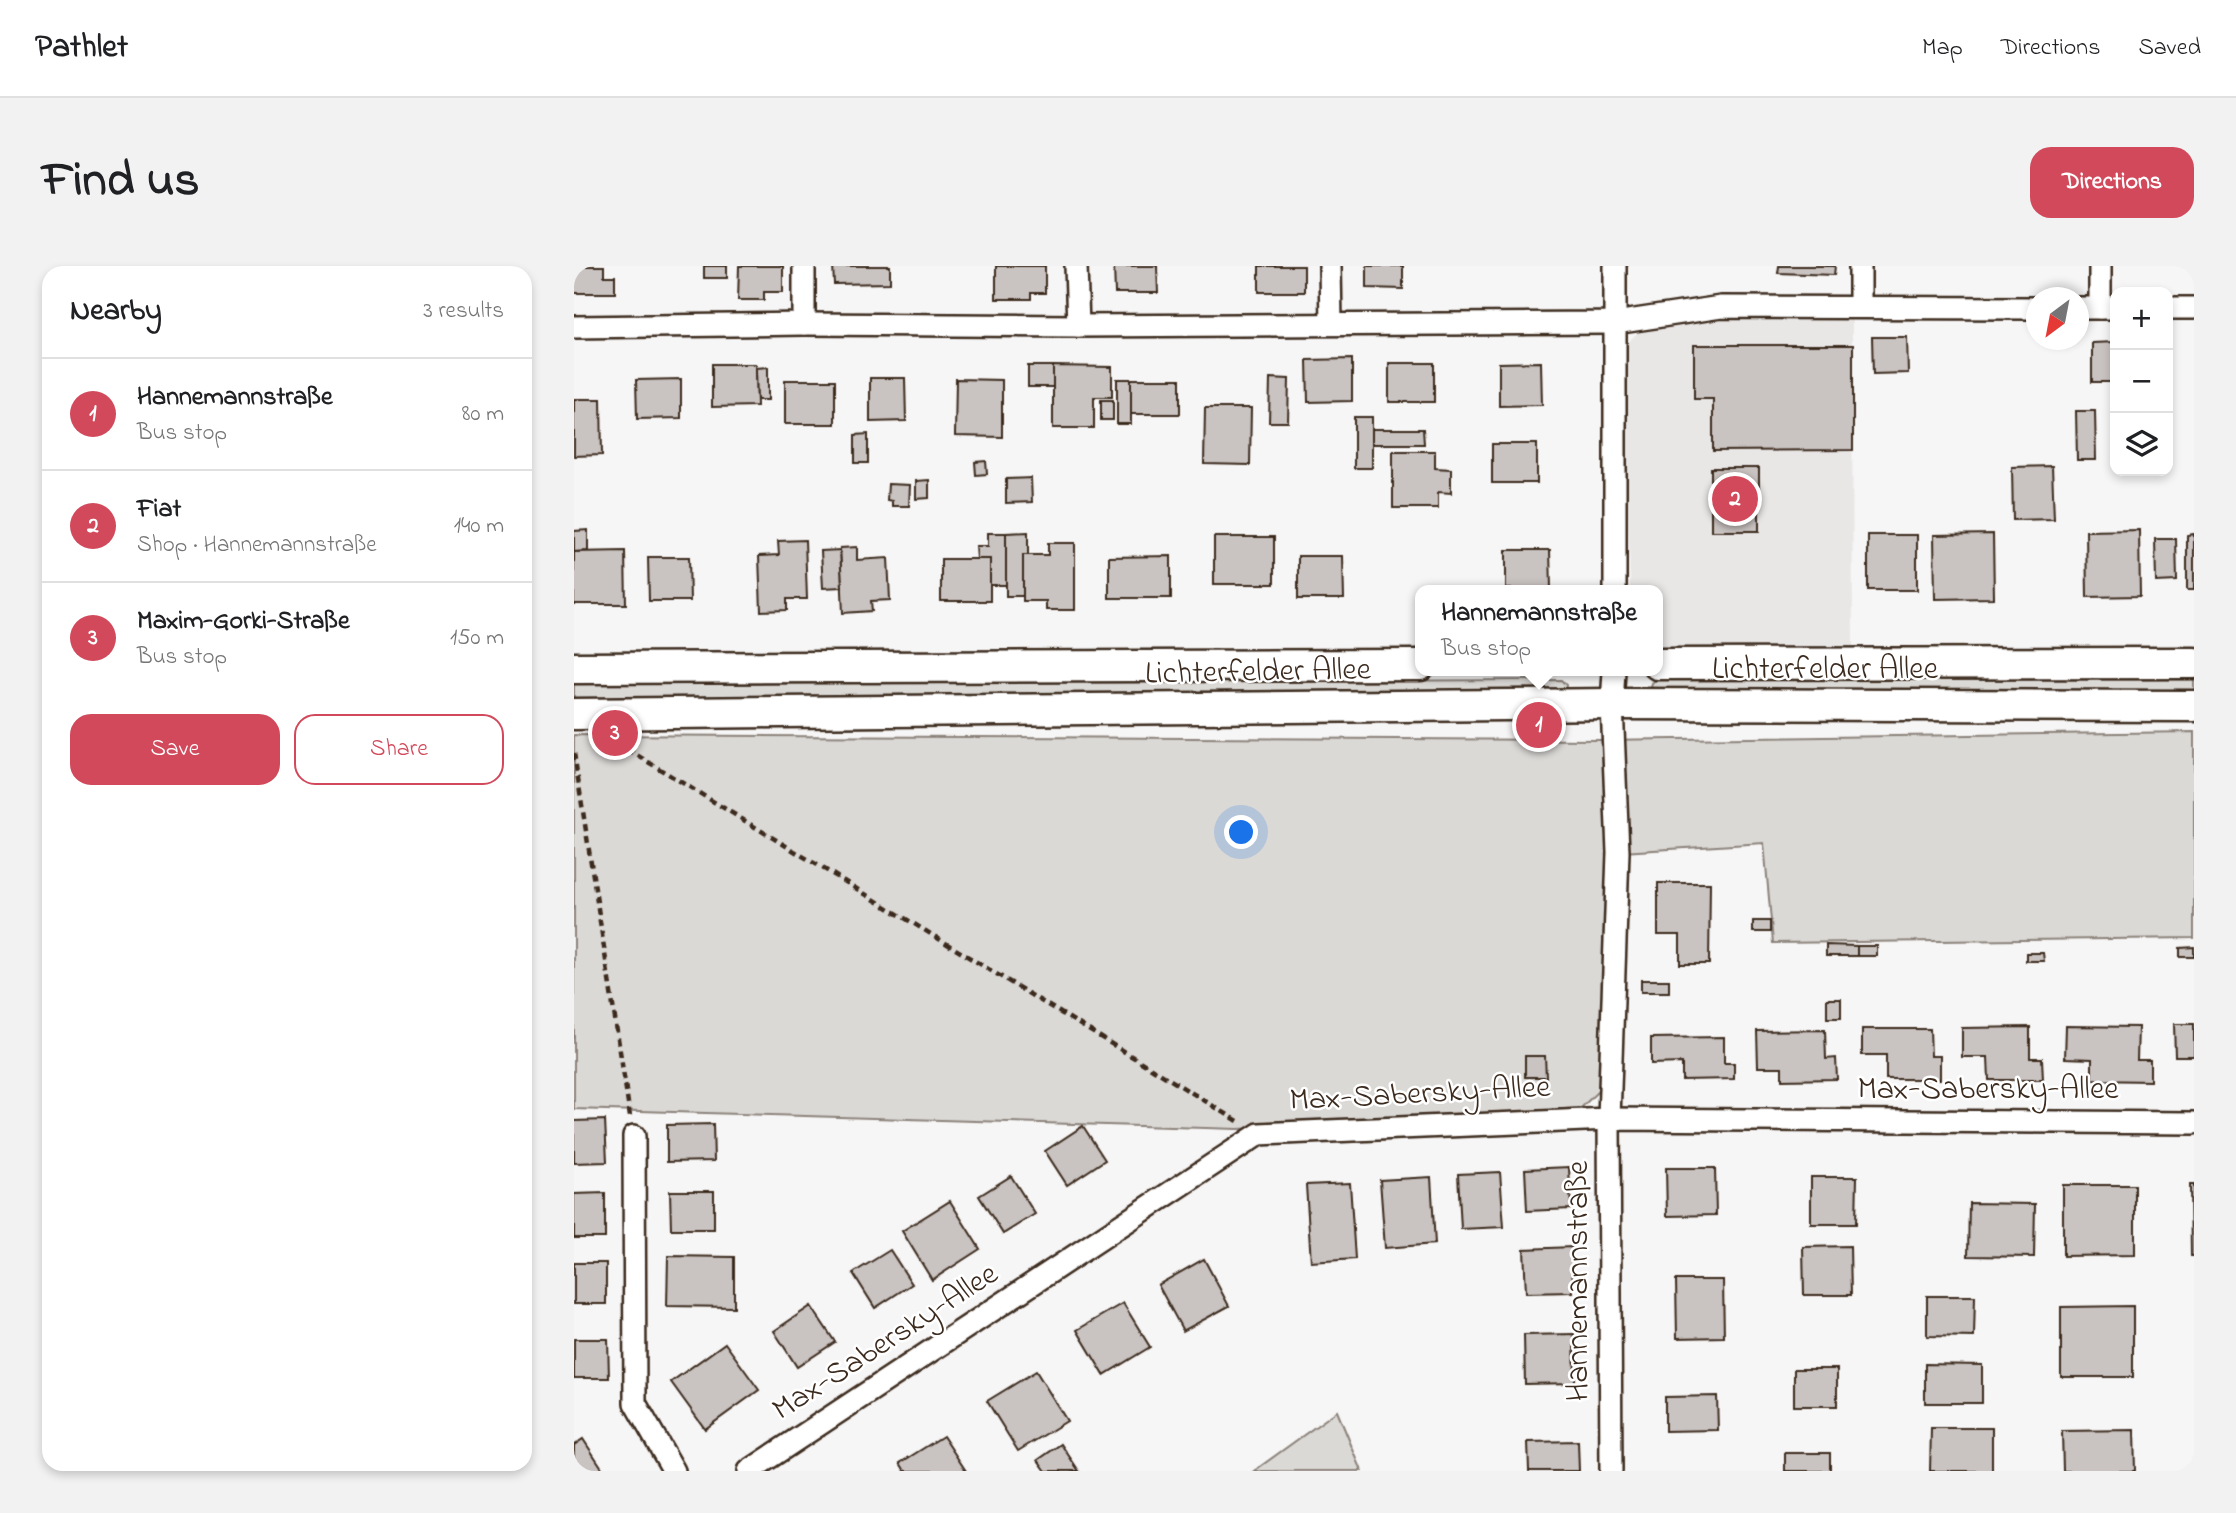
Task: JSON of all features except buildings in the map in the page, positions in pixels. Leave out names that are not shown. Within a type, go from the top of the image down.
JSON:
[{"type":"main road","name":"Lichterfelder Allee","points":[[1663,664],[2194,663]]},
{"type":"main road","name":"Lichterfelder Allee","points":[[574,668],[1415,665]]},
{"type":"main road","name":"Lichterfelder Allee","points":[[574,714],[1612,704],[2194,706]]},
{"type":"street","points":[[804,266],[804,324]]},
{"type":"street","points":[[1076,266],[1078,326]]},
{"type":"street","points":[[1330,266],[1331,324]]},
{"type":"street","points":[[1615,266],[1615,585]]},
{"type":"street","points":[[1860,266],[1860,306]]},
{"type":"street","points":[[2089,308],[2108,308],[2101,266]]},
{"type":"street","points":[[574,327],[804,324],[1078,326],[1615,323],[1721,307],[2026,308]]},
{"type":"street","points":[[2173,308],[2194,308]]},
{"type":"street","name":"Hannemannstraße","points":[[1611,1471],[1609,1119],[1618,852],[1612,704],[1614,676]]},
{"type":"street","name":"Max-Sabersky-Allee","points":[[749,1471],[1259,1134],[1609,1119],[2194,1123]]},
{"type":"street","points":[[634,1136],[635,1403],[674,1471]]},
{"type":"path","points":[[612,740],[1259,1134]]},
{"type":"path","points":[[574,753],[634,1136]]},
{"type":"shaded area","points":[[1716,318],[1852,320],[1853,654],[1663,652],[1663,585],[1630,585],[1625,353],[1630,340],[1637,333]]},
{"type":"shaded area","points":[[2194,679],[2194,694],[1653,691],[1651,688],[1652,683],[1657,680]]},
{"type":"shaded area","points":[[1561,680],[1566,685],[1565,692],[574,704],[574,684]]},
{"type":"shaded area","points":[[2194,732],[2194,938],[1773,943],[1764,843],[1607,853],[1600,1089],[1581,1108],[1238,1129],[574,1109],[574,735],[1599,740]]},
{"type":"shaded area","points":[[1337,1411],[1362,1471],[1254,1471]]},
{"type":"place","name":"Fiat","points":[[1735,499]]},
{"type":"place","name":"Hannemannstraße","points":[[1539,725]]},
{"type":"place","name":"Maxim-Gorki-Straße","points":[[615,733]]}]
